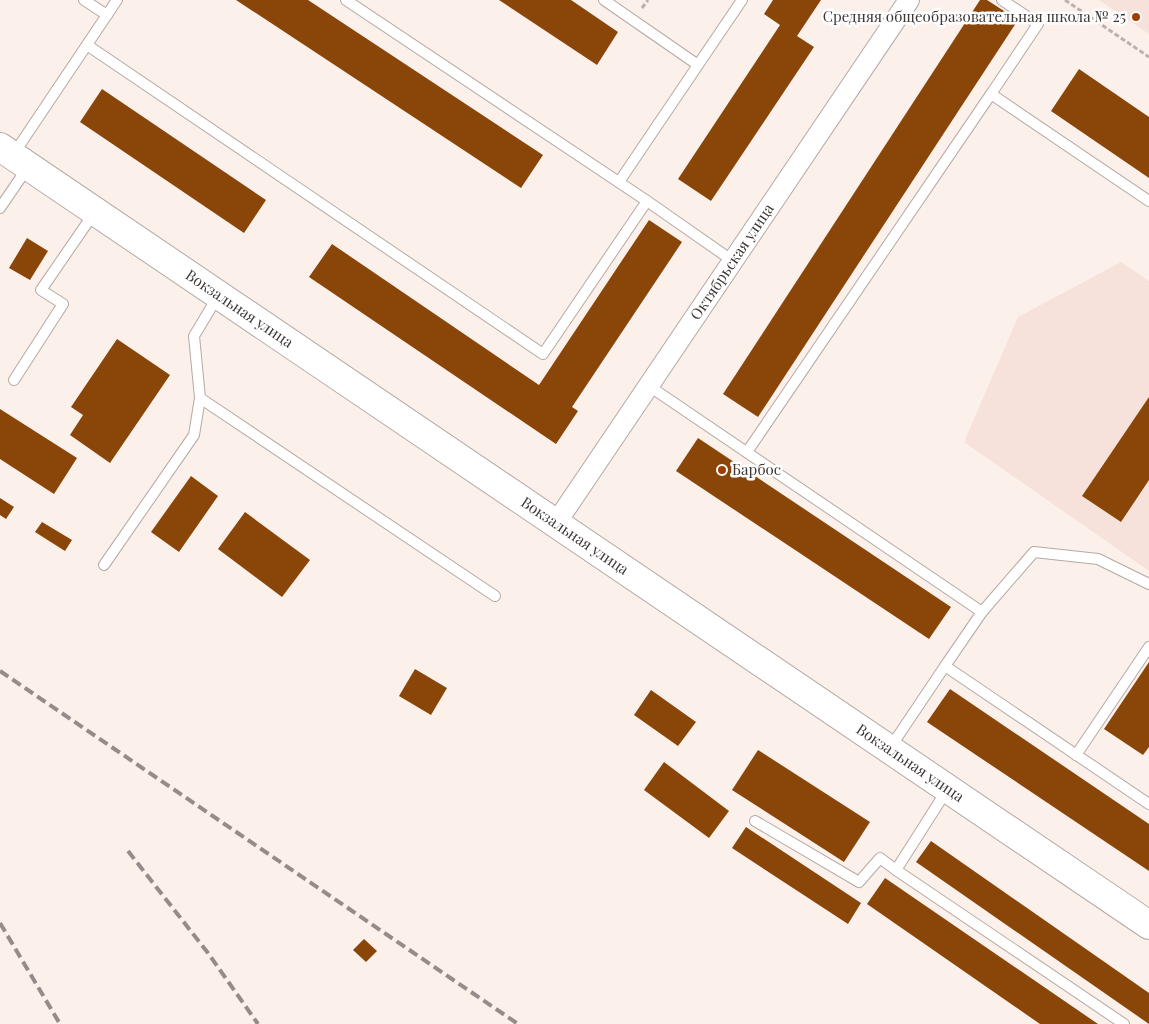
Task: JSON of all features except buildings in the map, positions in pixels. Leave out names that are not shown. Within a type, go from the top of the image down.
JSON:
[{"type":"main road","name":"Вокзальная улица","points":[[14,156],[1149,925]]},
{"type":"street","name":"Октябрьская улица","points":[[556,524],[909,0]]},
{"type":"lane","points":[[84,0],[107,15]]},
{"type":"lane","points":[[0,208],[14,156],[117,0]]},
{"type":"lane","points":[[346,0],[619,182],[733,261]]},
{"type":"lane","points":[[604,0],[698,65]]},
{"type":"lane","points":[[619,182],[742,0]]},
{"type":"lane","points":[[746,452],[1038,24],[1002,0]]},
{"type":"lane","points":[[87,45],[543,354],[647,201]]},
{"type":"lane","points":[[990,94],[1149,201]]},
{"type":"lane","points":[[14,380],[63,304],[41,290],[96,212]]},
{"type":"lane","points":[[104,565],[194,435],[200,398],[194,336],[218,295]]},
{"type":"lane","points":[[649,386],[982,612]]},
{"type":"lane","points":[[200,398],[495,596]]},
{"type":"lane","points":[[889,749],[982,612],[1034,552],[1098,559],[1149,584]]},
{"type":"lane","points":[[1076,755],[1149,647]]},
{"type":"lane","points":[[945,666],[1149,804]]},
{"type":"lane","points":[[896,870],[948,789]]},
{"type":"lane","points":[[755,821],[859,882],[880,858],[1124,1024]]},
{"type":"path","points":[[1065,0],[1149,57]]},
{"type":"shaded area","name":"Средняя общеобразовательная школа № 25","points":[[1099,0],[1149,0],[1149,34]]},
{"type":"shaded area","points":[[1121,262],[1149,281],[1149,571],[964,442],[1018,317]]},
{"type":"railway","points":[[0,671],[518,1024]]},
{"type":"railway","points":[[128,851],[208,953],[258,1024]]},
{"type":"railway","points":[[0,923],[60,1024]]},
{"type":"place","name":"Средняя общеобразовательная школа № 25","points":[[1136,17]]},
{"type":"place","name":"Барбос","points":[[722,470]]}]
